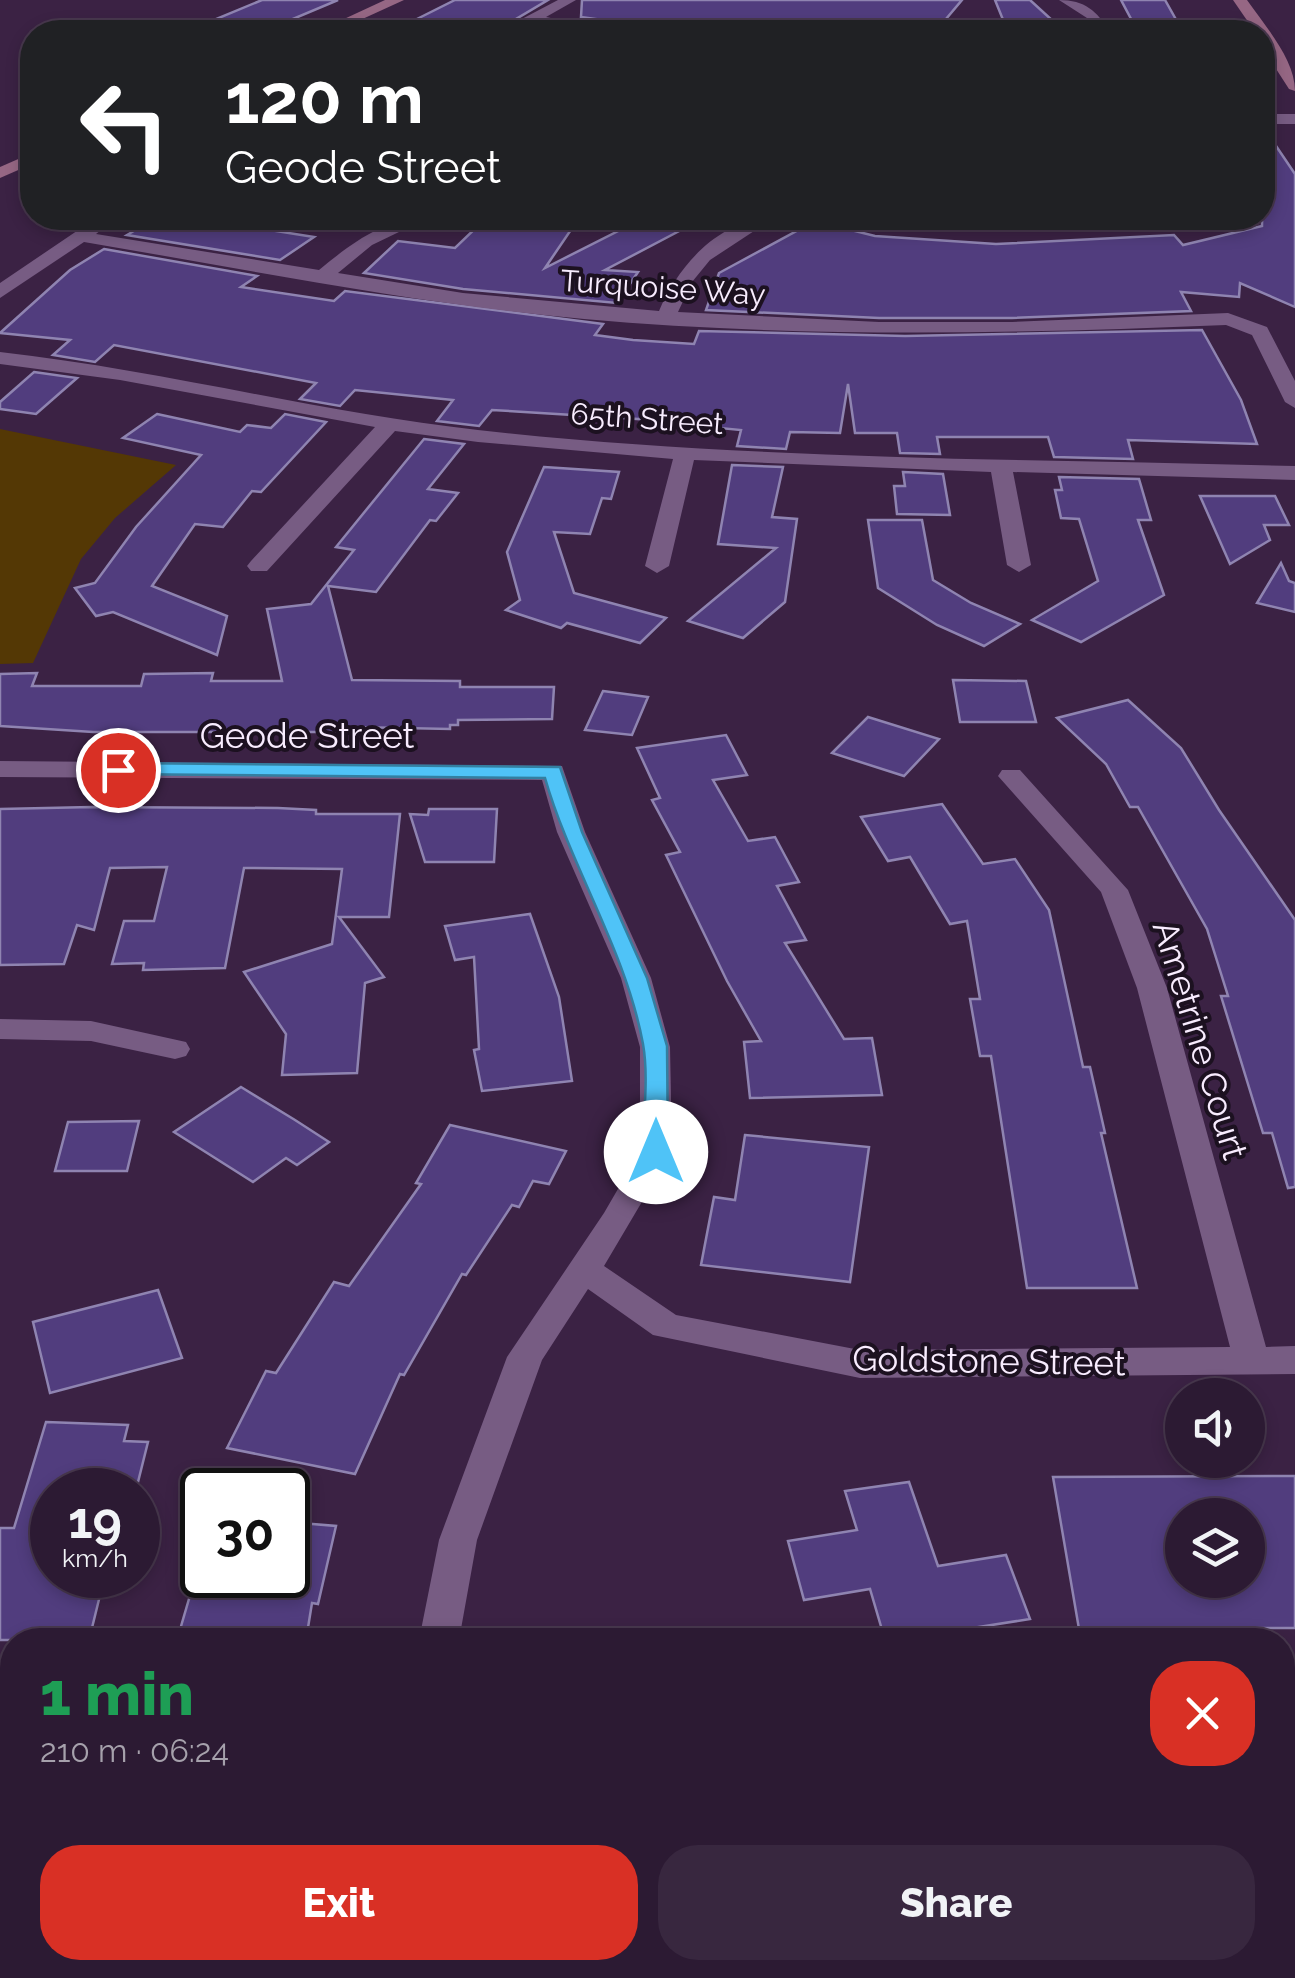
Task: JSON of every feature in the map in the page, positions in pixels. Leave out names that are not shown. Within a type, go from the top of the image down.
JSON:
[{"type":"street","points":[[351,20],[397,0]]},
{"type":"street","points":[[533,19],[568,0]]},
{"type":"street","points":[[1066,0],[1096,20]]},
{"type":"street","points":[[533,19],[539,20]]},
{"type":"street","points":[[1275,54],[1295,86]]},
{"type":"street","points":[[0,292],[88,230]]},
{"type":"street","points":[[323,276],[366,241],[392,230]]},
{"type":"street","points":[[665,319],[684,275],[708,248],[743,230]]},
{"type":"street","name":"Turquoise Way","points":[[78,236],[523,308],[665,319],[879,328],[1030,328],[1210,318],[1248,324],[1260,331],[1295,402]]},
{"type":"street","name":"65th Street","points":[[0,358],[62,365],[390,424],[685,454],[1295,473]]},
{"type":"street","points":[[259,566],[390,424]]},
{"type":"street","points":[[657,566],[685,454]]},
{"type":"street","points":[[1001,464],[1019,565]]},
{"type":"street","name":"Geode Street","points":[[0,769],[553,772],[571,832],[636,978],[655,1046],[656,1152],[584,1268]]},
{"type":"street","name":"Ametrine Court","points":[[1011,776],[1114,890],[1152,988],[1252,1361]]},
{"type":"street","points":[[0,1029],[91,1031],[175,1049]]},
{"type":"street","points":[[441,1628],[458,1540],[525,1357],[584,1268]]},
{"type":"street","name":"Goldstone Street","points":[[584,1268],[666,1326],[860,1364],[1295,1360]]},
{"type":"shaded area","points":[[0,429],[176,465],[115,518],[81,559],[33,663],[0,664]]},
{"type":"building","points":[[262,0],[338,0],[290,20],[214,20]]},
{"type":"building","points":[[455,0],[548,0],[514,20],[415,20]]},
{"type":"building","points":[[582,0],[962,0],[945,20],[581,17]]},
{"type":"building","points":[[995,0],[1030,0],[1052,20],[1003,20]]},
{"type":"building","points":[[1121,0],[1165,0],[1176,20],[1132,20]]},
{"type":"building","points":[[1275,144],[1295,174],[1295,307],[1240,283],[1239,297],[1181,292],[1191,311],[879,318],[706,310],[719,273],[798,230],[851,230],[875,236],[996,244],[1174,235],[1183,245],[1245,230],[1275,230]]},
{"type":"building","points":[[136,230],[269,230],[314,237],[280,260],[127,235]]},
{"type":"building","points":[[474,230],[571,230],[545,268],[620,230],[681,230],[605,270],[638,272],[617,303],[463,289],[364,273],[398,241],[455,248]]},
{"type":"building","points":[[104,249],[257,276],[241,287],[334,301],[345,291],[603,324],[595,335],[633,340],[694,344],[699,331],[905,336],[1202,330],[1241,400],[1257,444],[1128,440],[1133,459],[1054,457],[1048,437],[937,437],[940,454],[900,453],[897,433],[855,433],[848,384],[840,433],[790,432],[786,449],[737,446],[741,430],[669,421],[492,410],[479,426],[437,421],[453,400],[355,390],[340,406],[300,399],[316,383],[114,345],[95,362],[53,355],[70,340],[0,333],[70,270]]},
{"type":"building","points":[[34,372],[77,378],[36,414],[0,409],[0,402]]},
{"type":"building","points":[[157,414],[240,432],[247,425],[271,428],[285,414],[326,422],[261,492],[252,491],[223,527],[195,524],[152,586],[227,616],[217,655],[113,612],[96,616],[75,588],[95,583],[136,527],[201,455],[123,438]]},
{"type":"building","points":[[424,439],[464,444],[428,489],[458,493],[436,521],[430,520],[376,592],[328,586],[352,680],[460,681],[460,687],[554,687],[552,719],[458,720],[458,725],[450,725],[450,729],[353,727],[353,732],[93,732],[0,726],[0,674],[37,673],[32,686],[141,686],[144,674],[213,673],[211,681],[282,681],[267,609],[311,604],[354,550],[336,547]]},
{"type":"building","points":[[732,465],[783,467],[772,517],[797,519],[785,602],[743,638],[688,621],[776,548],[718,544]]},
{"type":"building","points":[[544,467],[619,472],[611,499],[602,498],[590,534],[554,532],[574,593],[666,618],[640,643],[567,623],[561,628],[506,610],[520,600],[507,552]]},
{"type":"building","points":[[903,472],[943,474],[950,515],[897,514],[894,486],[905,486]]},
{"type":"building","points":[[1059,477],[1139,479],[1151,520],[1138,520],[1164,595],[1081,642],[1032,620],[1098,581],[1079,519],[1061,518],[1055,490],[1062,490]]},
{"type":"building","points":[[1200,496],[1275,496],[1289,525],[1264,525],[1270,540],[1230,564]]},
{"type":"building","points":[[868,520],[922,520],[933,580],[971,603],[1020,624],[984,646],[937,625],[878,588]]},
{"type":"building","points":[[1281,563],[1289,581],[1295,583],[1295,612],[1257,603]]},
{"type":"building","points":[[953,680],[1026,681],[1036,722],[960,722]]},
{"type":"building","points":[[603,691],[648,697],[632,735],[585,730]]},
{"type":"building","points":[[1128,700],[1181,748],[1295,920],[1295,1187],[1288,1188],[1272,1133],[1263,1133],[1221,996],[1228,996],[1207,929],[1138,807],[1130,807],[1106,764],[1057,718]]},
{"type":"building","points":[[868,717],[939,739],[904,776],[832,753]]},
{"type":"building","points":[[726,735],[747,775],[713,780],[748,841],[775,837],[799,882],[777,886],[806,940],[785,943],[844,1039],[872,1038],[882,1095],[750,1098],[744,1042],[761,1041],[666,855],[680,852],[652,800],[660,798],[637,748]]},
{"type":"building","points":[[942,804],[983,864],[1015,859],[1049,910],[1083,1067],[1090,1067],[1137,1288],[1027,1288],[991,1056],[980,1056],[970,999],[980,999],[967,921],[950,924],[910,857],[888,861],[861,817]]},
{"type":"building","points":[[278,808],[316,810],[316,814],[400,814],[389,917],[339,917],[384,977],[365,983],[357,1073],[282,1075],[286,1034],[244,972],[332,944],[342,869],[244,868],[225,968],[143,970],[144,963],[112,964],[124,921],[154,921],[167,867],[110,868],[94,930],[77,925],[64,964],[0,965],[0,809]]},
{"type":"building","points":[[429,809],[497,809],[494,862],[425,862],[410,814],[428,815]]},
{"type":"building","points":[[530,914],[559,997],[572,1081],[482,1091],[474,1050],[479,1049],[474,957],[455,960],[445,926]]},
{"type":"building","points":[[241,1087],[329,1142],[297,1165],[286,1158],[253,1182],[174,1132]]},
{"type":"building","points":[[139,1121],[127,1171],[55,1171],[68,1122]]},
{"type":"building","points":[[450,1125],[566,1151],[549,1184],[533,1181],[519,1207],[512,1205],[466,1275],[462,1274],[404,1375],[400,1374],[355,1474],[227,1448],[266,1371],[276,1373],[334,1282],[349,1286],[421,1184],[416,1183]]},
{"type":"building","points":[[745,1135],[869,1147],[850,1282],[701,1265],[714,1197],[735,1200]]},
{"type":"building","points":[[158,1290],[182,1358],[50,1393],[33,1322]]},
{"type":"building","points":[[46,1422],[128,1425],[124,1441],[148,1442],[142,1468],[32,1468]]},
{"type":"building","points":[[30,1475],[30,1598],[99,1598],[92,1628],[0,1628],[0,1528],[14,1528]]},
{"type":"building","points":[[1295,1476],[1295,1628],[1079,1628],[1053,1477]]},
{"type":"building","points":[[909,1482],[938,1566],[1006,1555],[1030,1619],[972,1628],[881,1628],[870,1589],[804,1600],[788,1541],[857,1530],[845,1491]]},
{"type":"building","points":[[310,1524],[336,1526],[318,1604],[312,1603],[308,1628],[181,1628],[189,1598],[310,1598]]},
{"type":"route","points":[[118,770],[553,772],[571,832],[636,978],[655,1046],[656,1152]]}]
